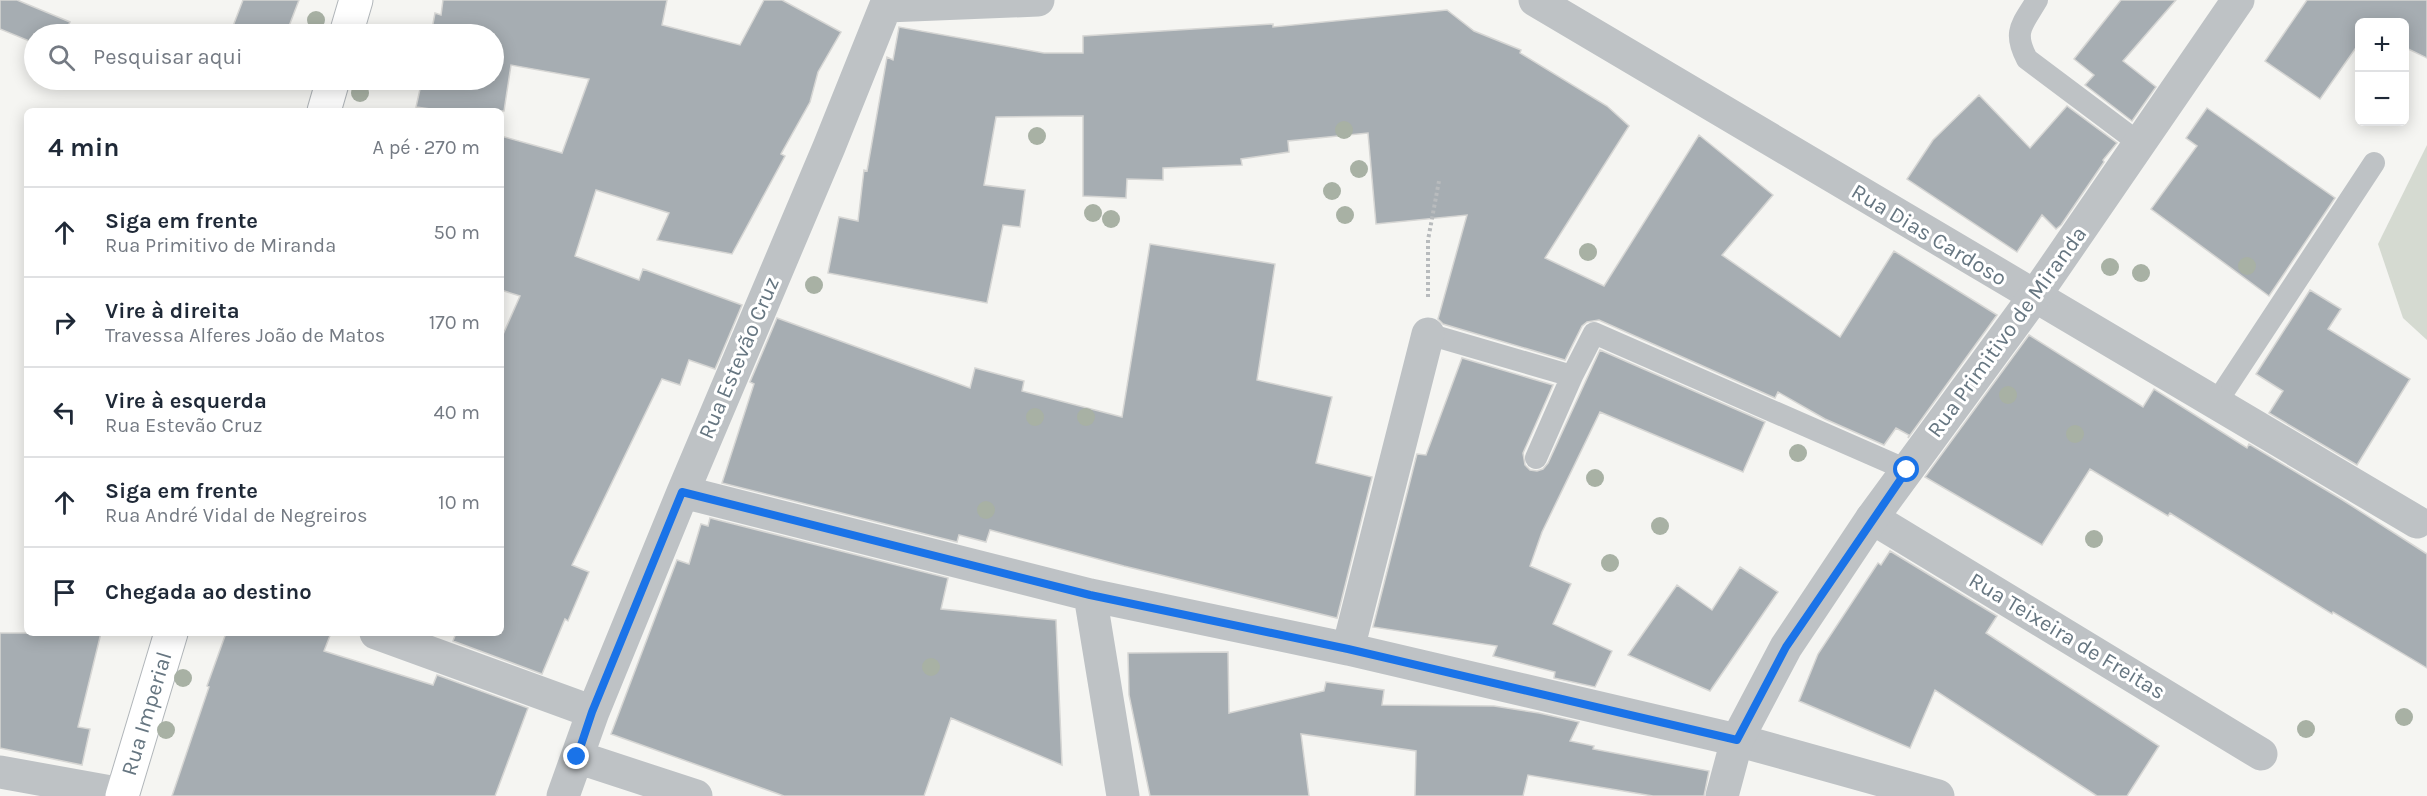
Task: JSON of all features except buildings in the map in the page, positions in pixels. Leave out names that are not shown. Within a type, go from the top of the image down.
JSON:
[{"type":"main road","points":[[349,24],[356,0]]},
{"type":"main road","points":[[325,108],[330,90]]},
{"type":"main road","name":"Rua Imperial","points":[[122,795],[170,636]]},
{"type":"street","points":[[888,3],[1038,0]]},
{"type":"street","name":"Rua Dias Cardoso","points":[[1535,0],[2417,522]]},
{"type":"street","name":"Rua Primitivo de Miranda","points":[[1722,796],[1737,740],[1786,647],[1872,518],[2034,297],[2238,0]]},
{"type":"street","name":"Rua Estevão Cruz","points":[[563,796],[592,712],[682,492],[888,3]]},
{"type":"street","points":[[1348,649],[1428,334]]},
{"type":"street","points":[[682,492],[1090,595],[1348,649],[1737,740],[1938,796]]},
{"type":"street","name":"Rua Teixeira de Freitas","points":[[1872,518],[2261,754]]},
{"type":"street","points":[[1090,595],[1123,796]]},
{"type":"street","points":[[384,636],[592,712]]},
{"type":"street","points":[[577,757],[696,796]]},
{"type":"street","points":[[0,772],[122,795]]},
{"type":"lane","points":[[2037,0],[2019,30],[2021,47],[2026,59],[2139,143]]},
{"type":"lane","points":[[2216,403],[2374,163]]},
{"type":"lane","points":[[1536,458],[1572,376],[1594,333],[1907,470]]},
{"type":"lane","points":[[1428,334],[1572,376]]},
{"type":"path","points":[[1428,334],[1428,240],[1439,181]]},
{"type":"shaded area","points":[[2427,145],[2427,340],[2403,318],[2378,244]]},
{"type":"route","points":[[577,757],[592,712],[682,492],[1090,595],[1348,649],[1737,740],[1786,647],[1872,518],[1907,470]]}]
